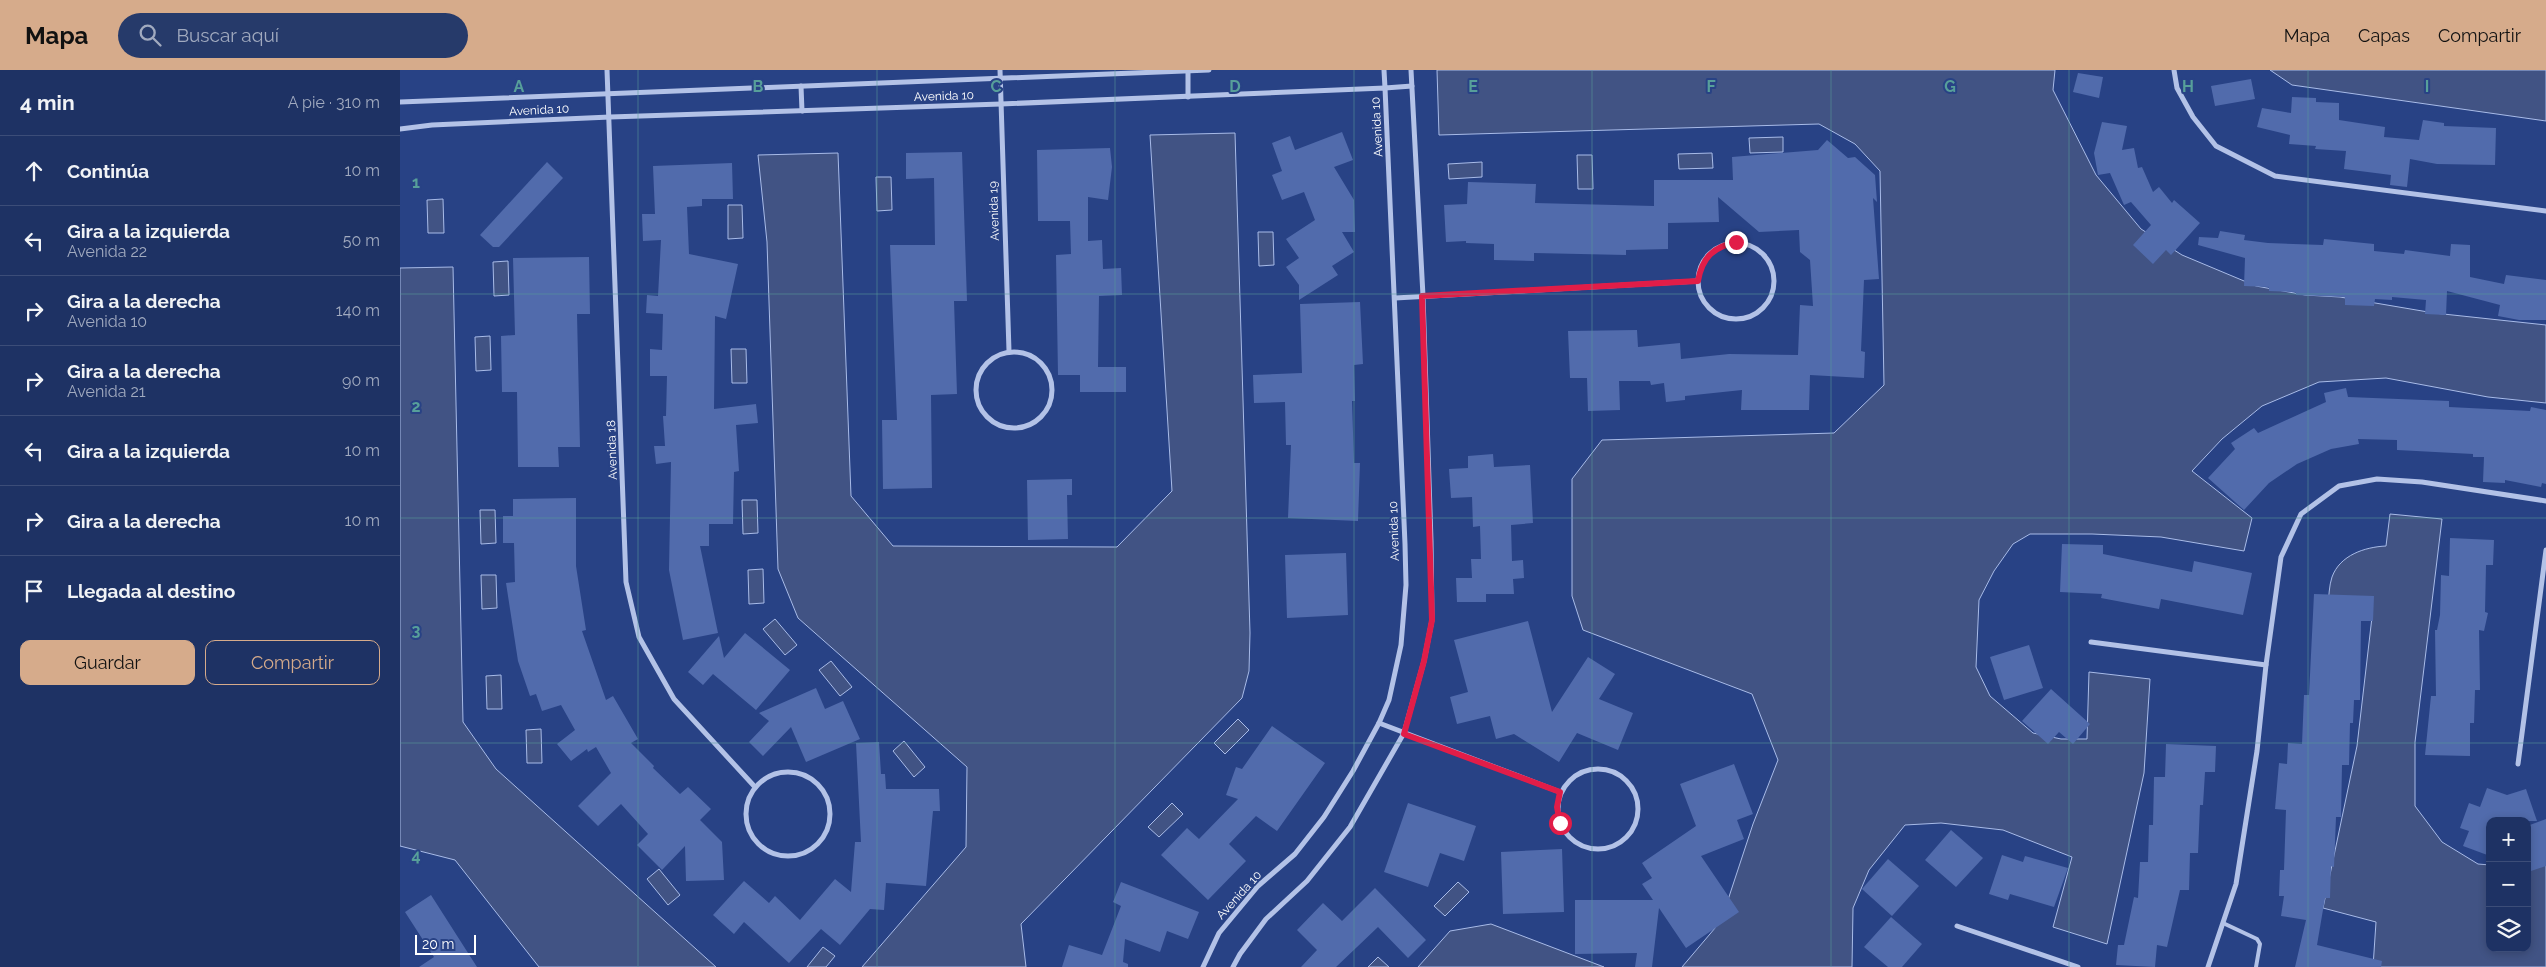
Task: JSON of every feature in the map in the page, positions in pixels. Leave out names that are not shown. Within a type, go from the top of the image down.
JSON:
[{"type":"street","name":"Avenida 18","points":[[607,70],[626,582],[639,637],[674,699],[755,787]]},
{"type":"street","name":"Avenida 19","points":[[1000,70],[1009,351]]},
{"type":"street","name":"Avenida 10","points":[[400,102],[1209,70]]},
{"type":"street","points":[[1384,70],[1385,88],[1412,86]]},
{"type":"street","points":[[1233,967],[1240,954],[1266,919],[1307,881],[1350,827],[1404,734],[1424,661],[1432,620],[1422,296],[1411,70]]},
{"type":"street","points":[[2174,70],[2177,88],[2193,117],[2216,146],[2275,176],[2546,211]]},
{"type":"street","points":[[1188,71],[1188,97]]},
{"type":"street","points":[[801,86],[802,111]]},
{"type":"street","name":"Avenida 10","points":[[400,129],[432,125],[610,117],[1001,104],[1385,88],[1406,585],[1401,645],[1389,700],[1353,772],[1324,817],[1295,854],[1258,886],[1219,933],[1203,967]]},
{"type":"street","points":[[1736,242],[1750,245],[1763,253],[1772,266],[1775,280],[1772,295],[1764,308],[1752,316],[1737,319],[1722,316],[1709,308],[1701,296],[1698,281],[1700,267],[1708,254],[1721,245],[1736,242]]},
{"type":"street","points":[[1395,298],[1698,281]]},
{"type":"street","points":[[1009,351],[1025,352],[1038,359],[1048,371],[1053,385],[1052,400],[1045,414],[1033,423],[1019,428],[1003,427],[990,420],[980,408],[975,394],[977,379],[983,366],[995,356],[1009,351]]},
{"type":"street","points":[[2208,967],[2237,874],[2257,751],[2266,665],[2281,557],[2301,514],[2339,486],[2377,479],[2422,482],[2546,501]]},
{"type":"street","points":[[2518,764],[2546,550]]},
{"type":"street","points":[[2091,642],[2266,665]]},
{"type":"street","points":[[1379,723],[1560,792]]},
{"type":"street","points":[[1599,768],[1614,772],[1627,781],[1636,794],[1638,810],[1635,826],[1626,838],[1612,847],[1596,849],[1581,846],[1568,836],[1560,823],[1557,807],[1560,792],[1570,779],[1584,771],[1599,768]]},
{"type":"street","points":[[784,772],[800,773],[815,781],[826,793],[830,809],[829,826],[821,840],[808,851],[793,856],[776,854],[761,847],[751,834],[746,818],[748,802],[755,787],[768,777],[784,772]]},
{"type":"street","points":[[1957,926],[2078,967]]},
{"type":"lane","points":[[2222,923],[2257,939],[2260,944],[2256,967]]},
{"type":"water","points":[[1437,70],[2055,70],[2053,90],[2096,175],[2141,229],[2182,255],[2256,286],[2305,295],[2340,297],[2434,313],[2546,325],[2546,403],[2488,397],[2386,378],[2319,382],[2262,406],[2222,439],[2192,471],[2252,518],[2244,551],[2161,537],[2092,534],[2030,534],[2013,544],[1994,571],[1979,600],[1976,667],[1990,696],[2033,733],[2061,739],[2087,739],[2089,672],[2150,679],[2144,773],[2107,944],[2053,927],[2072,857],[2003,830],[1941,823],[1905,825],[1869,870],[1853,908],[1852,967],[1682,967],[1721,921],[1753,824],[1778,760],[1752,694],[1583,630],[1572,596],[1572,479],[1602,440],[1834,433],[1884,385],[1880,171],[1855,144],[1819,124],[1439,135]]},
{"type":"water","points":[[2270,70],[2546,70],[2546,121],[2292,85]]},
{"type":"water","points":[[1235,133],[1250,633],[1249,671],[1242,698],[1021,924],[1026,967],[862,967],[966,847],[967,767],[798,618],[778,569],[767,242],[758,155],[838,153],[851,496],[893,546],[1117,547],[1172,491],[1150,135]]},
{"type":"water","points":[[1783,137],[1783,152],[1750,153],[1749,138]]},
{"type":"water","points":[[1712,153],[1713,168],[1679,169],[1678,154]]},
{"type":"water","points":[[1577,155],[1592,155],[1593,189],[1578,189]]},
{"type":"water","points":[[1482,162],[1482,177],[1449,179],[1448,164]]},
{"type":"water","points":[[876,177],[891,177],[892,210],[877,211]]},
{"type":"water","points":[[443,199],[444,233],[428,233],[427,200]]},
{"type":"water","points":[[728,205],[742,205],[743,238],[728,239]]},
{"type":"water","points":[[1258,232],[1273,232],[1274,265],[1259,266]]},
{"type":"water","points":[[508,261],[509,295],[494,296],[493,262]]},
{"type":"water","points":[[453,267],[463,722],[496,769],[716,967],[539,967],[455,860],[400,846],[400,268]]},
{"type":"water","points":[[490,336],[491,370],[476,371],[475,337]]},
{"type":"water","points":[[731,349],[746,349],[747,383],[732,383]]},
{"type":"water","points":[[742,500],[757,500],[758,533],[743,534]]},
{"type":"water","points":[[480,510],[495,510],[496,543],[481,544]]},
{"type":"water","points":[[2390,514],[2442,519],[2415,742],[2415,806],[2442,842],[2478,864],[2486,865],[2486,952],[2531,952],[2531,865],[2546,862],[2546,967],[2373,967],[2376,922],[2323,908],[2357,746],[2372,617],[2328,605],[2330,584],[2336,569],[2347,558],[2362,550],[2386,546]]},
{"type":"water","points":[[763,569],[764,603],[749,604],[748,570]]},
{"type":"water","points":[[481,575],[496,575],[497,608],[482,609]]},
{"type":"water","points":[[775,619],[797,645],[785,655],[763,629]]},
{"type":"water","points":[[831,661],[852,687],[840,696],[819,670]]},
{"type":"water","points":[[501,675],[502,709],[487,709],[486,676]]},
{"type":"water","points":[[1238,719],[1249,730],[1225,754],[1214,743]]},
{"type":"water","points":[[541,729],[542,763],[527,763],[526,730]]},
{"type":"water","points":[[904,741],[925,767],[914,777],[893,751]]},
{"type":"water","points":[[1172,803],[1183,814],[1159,837],[1148,827]]},
{"type":"water","points":[[659,869],[680,895],[668,905],[647,879]]},
{"type":"water","points":[[1458,882],[1469,892],[1445,916],[1434,906]]},
{"type":"water","points":[[1491,924],[1604,967],[1418,967],[1450,931]]},
{"type":"water","points":[[823,947],[835,956],[826,967],[807,967]]},
{"type":"water","points":[[1378,957],[1389,967],[1368,967]]},
{"type":"building","points":[[2078,73],[2103,77],[2099,98],[2073,92]]},
{"type":"building","points":[[2251,79],[2255,99],[2215,106],[2211,86]]},
{"type":"building","points":[[2292,97],[2316,98],[2316,102],[2339,103],[2339,120],[2385,127],[2384,137],[2419,140],[2423,120],[2444,123],[2444,126],[2496,128],[2495,165],[2437,164],[2410,159],[2407,187],[2390,185],[2391,175],[2344,169],[2346,151],[2315,149],[2316,146],[2289,144],[2290,135],[2257,127],[2262,108],[2291,113]]},
{"type":"building","points":[[2102,122],[2127,126],[2122,150],[2134,148],[2138,168],[2142,167],[2153,192],[2159,187],[2172,203],[2174,200],[2200,223],[2171,255],[2166,250],[2153,264],[2133,245],[2151,225],[2131,202],[2124,205],[2110,173],[2098,175],[2094,153]]},
{"type":"building","points":[[1342,132],[1353,160],[1334,167],[1354,200],[1355,232],[1342,232],[1354,252],[1332,266],[1338,275],[1299,300],[1299,285],[1286,267],[1299,258],[1286,239],[1315,220],[1304,192],[1282,200],[1272,175],[1282,171],[1272,143],[1290,136],[1295,150]]},
{"type":"building","points":[[1827,140],[1848,158],[1855,157],[1875,175],[1877,202],[1873,198],[1879,279],[1864,280],[1861,351],[1865,352],[1864,378],[1810,375],[1809,410],[1741,410],[1742,390],[1685,396],[1685,400],[1666,402],[1664,383],[1651,385],[1650,381],[1619,381],[1620,410],[1588,411],[1587,378],[1570,378],[1568,331],[1637,330],[1638,347],[1680,343],[1681,359],[1729,354],[1798,355],[1800,305],[1813,306],[1810,260],[1800,252],[1799,230],[1759,232],[1718,197],[1719,222],[1668,223],[1668,249],[1626,250],[1626,255],[1534,253],[1534,261],[1494,260],[1494,244],[1466,243],[1466,241],[1446,242],[1444,205],[1467,204],[1468,182],[1536,184],[1535,203],[1654,206],[1654,180],[1733,180],[1732,157],[1818,150]]},
{"type":"building","points":[[1110,148],[1112,167],[1108,200],[1088,197],[1088,241],[1102,240],[1103,269],[1121,268],[1122,295],[1099,296],[1098,367],[1126,367],[1126,392],[1080,392],[1080,375],[1058,375],[1056,255],[1071,254],[1070,221],[1038,221],[1037,150]]},
{"type":"building","points":[[962,152],[967,301],[954,301],[957,394],[931,395],[932,488],[883,489],[882,420],[897,420],[890,245],[935,245],[934,178],[906,179],[906,153]]},
{"type":"building","points":[[547,162],[563,178],[499,247],[493,247],[480,235]]},
{"type":"building","points":[[732,163],[733,199],[702,199],[702,206],[687,207],[689,254],[738,264],[726,319],[715,316],[714,409],[756,404],[758,423],[736,425],[739,471],[734,472],[733,524],[709,524],[709,546],[700,546],[718,633],[683,640],[669,570],[671,462],[656,464],[654,446],[665,446],[663,416],[666,416],[667,376],[650,376],[650,349],[662,350],[663,314],[646,313],[647,295],[658,296],[661,240],[643,241],[642,214],[655,214],[653,166]]},
{"type":"building","points":[[2220,231],[2245,235],[2244,240],[2268,243],[2323,245],[2324,239],[2374,244],[2374,251],[2404,254],[2405,250],[2450,256],[2451,244],[2470,245],[2470,277],[2504,284],[2506,275],[2546,280],[2546,320],[2519,320],[2498,316],[2500,305],[2447,291],[2446,315],[2425,314],[2426,300],[2392,297],[2392,300],[2375,299],[2374,306],[2345,305],[2345,297],[2296,295],[2296,292],[2269,291],[2269,287],[2244,286],[2245,258],[2198,245],[2199,237],[2218,238]]},
{"type":"building","points":[[589,257],[590,314],[577,314],[580,447],[558,447],[559,467],[518,467],[517,392],[502,392],[501,336],[515,335],[513,258]]},
{"type":"building","points":[[1360,302],[1363,364],[1354,365],[1355,401],[1352,401],[1354,463],[1360,463],[1358,521],[1288,518],[1291,445],[1286,445],[1285,402],[1254,403],[1253,375],[1302,373],[1300,304]]},
{"type":"building","points":[[2346,388],[2348,397],[2449,401],[2449,407],[2530,411],[2531,407],[2546,410],[2546,484],[2542,483],[2541,487],[2505,480],[2505,483],[2483,482],[2484,457],[2473,457],[2473,454],[2397,450],[2397,440],[2358,439],[2359,444],[2331,449],[2297,464],[2269,483],[2244,510],[2208,478],[2235,449],[2231,443],[2254,428],[2258,433],[2326,402],[2324,393]]},
{"type":"building","points":[[1493,454],[1494,467],[1530,465],[1533,523],[1511,525],[1512,561],[1523,560],[1524,578],[1513,579],[1514,594],[1486,594],[1486,602],[1457,602],[1456,578],[1472,578],[1471,559],[1481,559],[1480,526],[1473,527],[1472,497],[1451,498],[1449,469],[1468,468],[1468,456]]},
{"type":"building","points":[[1072,479],[1072,495],[1067,495],[1068,539],[1028,540],[1027,480]]},
{"type":"building","points":[[576,498],[576,566],[586,630],[582,631],[606,700],[613,696],[638,739],[631,743],[654,766],[653,768],[680,794],[688,787],[711,809],[700,820],[722,842],[724,880],[686,881],[685,846],[662,870],[637,845],[648,834],[621,804],[598,826],[578,806],[611,773],[596,747],[588,752],[587,749],[571,761],[557,744],[575,730],[561,705],[542,711],[536,694],[530,696],[518,661],[506,583],[515,582],[514,543],[503,543],[503,516],[513,516],[513,499]]},
{"type":"building","points":[[2450,538],[2494,540],[2493,565],[2486,565],[2485,612],[2488,613],[2484,631],[2479,630],[2480,690],[2475,690],[2474,723],[2470,723],[2470,756],[2425,755],[2431,696],[2436,696],[2435,630],[2437,630],[2440,615],[2441,575],[2449,576]]},
{"type":"building","points":[[2062,544],[2103,545],[2103,554],[2192,572],[2194,561],[2252,573],[2243,615],[2161,599],[2159,609],[2101,598],[2102,594],[2060,592]]},
{"type":"building","points":[[1346,553],[1348,615],[1287,618],[1285,555]]},
{"type":"building","points":[[2314,594],[2374,596],[2373,621],[2361,621],[2360,700],[2354,700],[2353,723],[2350,723],[2349,765],[2342,765],[2341,817],[2336,817],[2334,867],[2331,866],[2330,898],[2325,898],[2317,945],[2382,961],[2381,967],[2295,967],[2306,920],[2281,916],[2284,896],[2279,896],[2280,870],[2284,870],[2286,810],[2275,809],[2279,763],[2287,764],[2288,743],[2302,744],[2304,695],[2309,695]]},
{"type":"building","points":[[1528,621],[1552,712],[1588,657],[1615,674],[1599,699],[1633,713],[1618,750],[1577,733],[1559,762],[1514,734],[1496,739],[1490,716],[1457,724],[1450,697],[1468,692],[1454,640]]},
{"type":"building","points":[[745,633],[790,670],[756,710],[713,674],[703,685],[688,672],[719,636],[724,658]]},
{"type":"building","points":[[2029,645],[2043,688],[2004,700],[1990,657]]},
{"type":"building","points":[[816,688],[825,709],[843,701],[860,739],[806,762],[791,727],[763,756],[749,742],[769,721],[759,713]]},
{"type":"building","points":[[2051,689],[2090,724],[2073,744],[2059,732],[2048,744],[2022,721]]},
{"type":"building","points":[[1272,726],[1325,763],[1277,831],[1256,816],[1229,844],[1246,861],[1208,900],[1161,855],[1187,828],[1199,839],[1238,799],[1226,795],[1236,767],[1242,769]]},
{"type":"building","points":[[879,742],[881,774],[885,774],[886,789],[939,789],[940,811],[933,811],[926,886],[886,883],[884,910],[870,909],[840,945],[821,929],[789,963],[744,922],[734,934],[713,915],[744,881],[769,903],[775,896],[800,920],[835,879],[851,892],[855,842],[861,842],[856,743]]},
{"type":"building","points":[[2166,744],[2216,746],[2215,772],[2205,772],[2203,805],[2200,805],[2198,853],[2190,853],[2189,890],[2180,890],[2167,947],[2157,945],[2155,967],[2116,965],[2118,945],[2124,945],[2134,897],[2138,898],[2140,862],[2148,862],[2149,825],[2153,825],[2154,777],[2165,777]]},
{"type":"building","points":[[1734,764],[1753,814],[1737,820],[1744,839],[1701,856],[1739,912],[1686,948],[1659,908],[1652,967],[1635,967],[1637,953],[1575,954],[1575,900],[1653,900],[1642,884],[1652,878],[1642,863],[1696,826],[1680,784]]},
{"type":"building","points":[[2487,788],[2507,795],[2526,789],[2537,821],[2531,821],[2531,817],[2486,817],[2486,855],[2463,846],[2469,831],[2460,828],[2469,803],[2480,807]]},
{"type":"building","points":[[1408,803],[1476,826],[1464,861],[1440,853],[1428,887],[1384,872]]},
{"type":"building","points":[[2546,819],[2546,866],[2531,871],[2531,862],[2531,825]]},
{"type":"building","points":[[1951,830],[1983,858],[1956,887],[1925,860]]},
{"type":"building","points":[[1562,849],[1564,912],[1503,914],[1501,852]]},
{"type":"building","points":[[2002,855],[2023,862],[2025,856],[2068,868],[2054,907],[2010,894],[2008,900],[1989,894]]},
{"type":"building","points":[[1888,859],[1919,886],[1892,916],[1862,889]]},
{"type":"building","points":[[1121,882],[1199,912],[1188,939],[1167,931],[1160,952],[1125,939],[1123,962],[1128,964],[1128,967],[1062,967],[1069,945],[1102,955],[1121,906],[1113,902]]},
{"type":"building","points":[[1375,888],[1426,940],[1408,958],[1378,927],[1336,967],[1301,967],[1317,950],[1297,930],[1323,903],[1342,921]]},
{"type":"building","points":[[431,895],[477,967],[419,967],[434,957],[405,912]]},
{"type":"building","points":[[1891,917],[1922,944],[1902,967],[1888,967],[1864,947]]},
{"type":"route","points":[[1560,823],[1557,807],[1560,792],[1404,734],[1424,661],[1432,620],[1422,296],[1698,281],[1700,267],[1708,254],[1721,245],[1736,242]]}]
